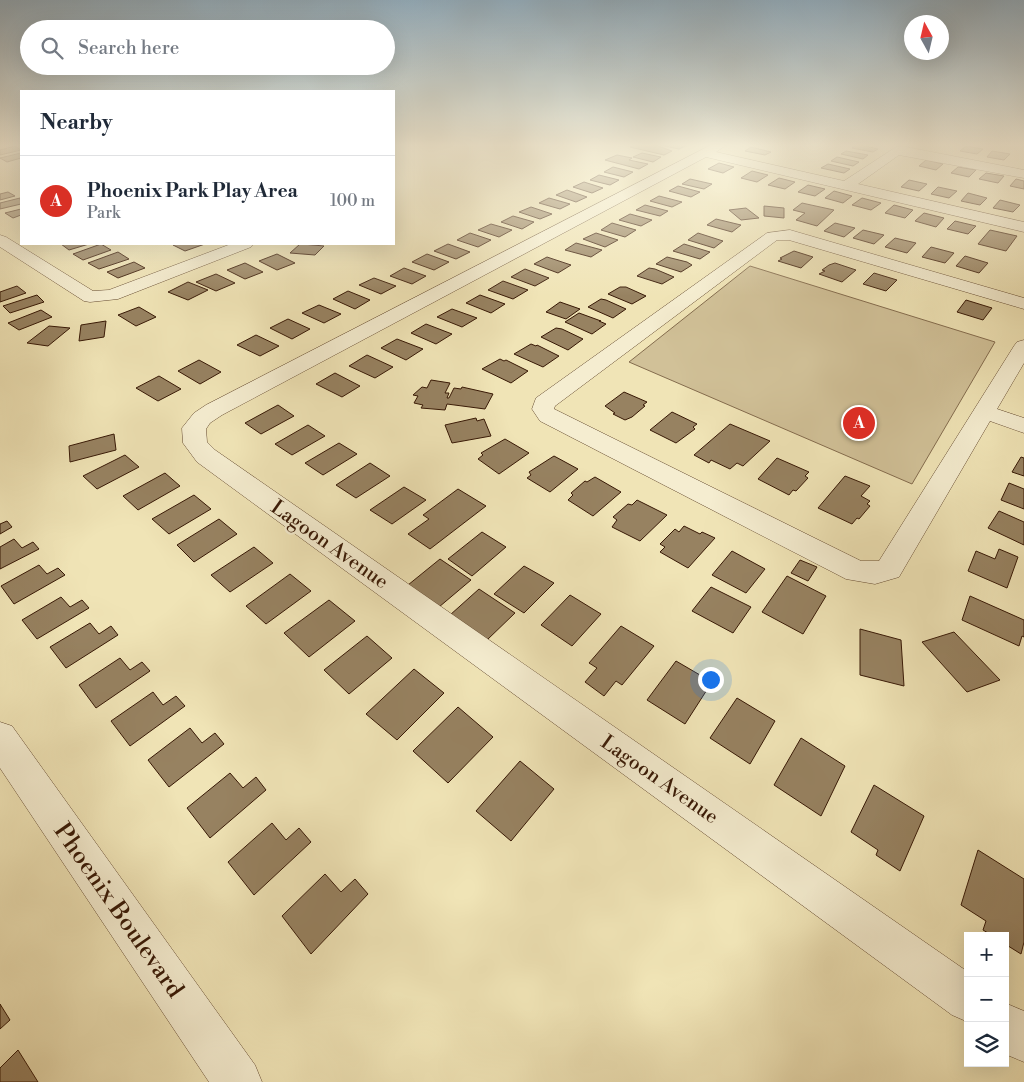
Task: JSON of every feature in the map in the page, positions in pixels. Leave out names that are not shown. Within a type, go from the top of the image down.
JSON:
[{"type":"street","name":"Lagoon Avenue","points":[[623,195],[214,410],[202,418],[194,428],[195,443],[206,456],[964,996]]},
{"type":"street","points":[[892,195],[1024,227]]},
{"type":"street","points":[[1024,304],[790,235],[773,236],[544,403],[543,409],[548,416],[856,571],[875,573],[889,569],[1024,346]]},
{"type":"street","points":[[0,240],[90,297],[112,295],[242,245]]},
{"type":"street","points":[[985,412],[1024,426]]},
{"type":"street","name":"Phoenix Boulevard","points":[[0,738],[238,1082]]},
{"type":"street","points":[[1009,1029],[1024,1039]]},
{"type":"shaded area","points":[[750,266],[995,342],[912,484],[629,362]]},
{"type":"building","points":[[0,195],[15,196],[0,200]]},
{"type":"building","points":[[557,195],[587,197],[576,202]]},
{"type":"building","points":[[828,195],[852,196],[843,203],[825,198]]},
{"type":"building","points":[[938,195],[952,195],[949,198]]},
{"type":"building","points":[[966,195],[987,198],[980,205],[961,201]]},
{"type":"building","points":[[659,196],[682,202],[672,207],[650,201]]},
{"type":"building","points":[[20,198],[20,204],[0,209],[0,203]]},
{"type":"building","points":[[549,198],[570,204],[560,209],[539,203]]},
{"type":"building","points":[[862,198],[881,203],[871,210],[852,205]]},
{"type":"building","points":[[1000,200],[1020,205],[1013,212],[993,208]]},
{"type":"building","points":[[802,203],[834,210],[817,226],[796,220],[805,213],[793,210]]},
{"type":"building","points":[[645,205],[668,211],[660,216],[636,210]]},
{"type":"building","points":[[894,205],[913,210],[905,218],[885,213]]},
{"type":"building","points":[[764,206],[784,208],[784,218],[764,216]]},
{"type":"building","points":[[531,207],[552,214],[540,219],[519,212]]},
{"type":"building","points":[[746,208],[759,218],[741,220],[729,210]]},
{"type":"building","points":[[20,209],[20,215],[13,218],[5,213]]},
{"type":"building","points":[[924,213],[944,218],[936,227],[915,221]]},
{"type":"building","points":[[630,214],[652,220],[641,226],[619,220]]},
{"type":"building","points":[[513,216],[534,222],[522,229],[501,222]]},
{"type":"building","points":[[716,219],[741,225],[732,232],[707,225]]},
{"type":"building","points":[[955,221],[976,226],[968,234],[947,229]]},
{"type":"building","points":[[612,223],[636,230],[625,237],[601,230]]},
{"type":"building","points":[[835,223],[855,228],[844,237],[824,231]]},
{"type":"building","points":[[491,224],[512,230],[499,237],[478,230]]},
{"type":"building","points":[[863,230],[884,235],[874,244],[853,238]]},
{"type":"building","points":[[990,230],[1017,236],[1006,251],[978,244]]},
{"type":"building","points":[[470,233],[491,240],[478,247],[457,240]]},
{"type":"building","points":[[596,233],[618,240],[605,247],[583,239]]},
{"type":"building","points":[[698,233],[723,241],[714,248],[688,240]]},
{"type":"building","points":[[895,238],[916,243],[907,253],[885,247]]},
{"type":"building","points":[[576,243],[602,250],[591,257],[565,250]]},
{"type":"building","points":[[448,244],[470,252],[456,259],[434,251]]},
{"type":"building","points":[[684,244],[710,252],[700,259],[673,251]]},
{"type":"building","points":[[62,245],[86,245],[69,250]]},
{"type":"building","points":[[98,245],[103,245],[111,250],[83,260],[73,254]]},
{"type":"building","points":[[173,245],[202,245],[185,251]]},
{"type":"building","points":[[299,245],[324,246],[315,255],[290,253]]},
{"type":"building","points":[[931,247],[954,253],[945,263],[922,257]]},
{"type":"building","points":[[794,251],[813,257],[801,268],[778,261]]},
{"type":"building","points":[[118,252],[129,259],[99,269],[88,263]]},
{"type":"building","points":[[277,254],[295,263],[277,270],[259,261]]},
{"type":"building","points":[[427,254],[449,262],[434,270],[412,262]]},
{"type":"building","points":[[965,256],[988,263],[979,273],[956,266]]},
{"type":"building","points":[[547,257],[571,265],[558,273],[534,264]]},
{"type":"building","points":[[667,257],[692,265],[681,272],[656,264]]},
{"type":"building","points":[[134,262],[145,268],[118,278],[107,272]]},
{"type":"building","points":[[245,263],[263,272],[245,279],[227,270]]},
{"type":"building","points":[[835,263],[856,270],[842,282],[819,274],[825,271],[822,270],[829,265]]},
{"type":"building","points":[[404,268],[426,276],[412,284],[390,276]]},
{"type":"building","points":[[649,268],[674,277],[662,284],[637,276]]},
{"type":"building","points":[[525,269],[549,278],[535,286],[511,277]]},
{"type":"building","points":[[874,273],[897,280],[886,291],[863,284]]},
{"type":"building","points":[[216,274],[235,283],[216,291],[196,282]]},
{"type":"building","points":[[374,278],[396,286],[381,294],[359,285]]},
{"type":"building","points":[[503,281],[528,290],[513,299],[488,290]]},
{"type":"building","points":[[188,282],[208,290],[188,300],[168,292]]},
{"type":"building","points":[[17,286],[26,293],[0,302],[0,292]]},
{"type":"building","points":[[620,287],[626,287],[646,296],[632,304],[608,294]]},
{"type":"building","points":[[348,291],[370,300],[355,309],[333,299]]},
{"type":"building","points":[[37,295],[44,302],[10,313],[3,306]]},
{"type":"building","points":[[480,295],[505,304],[491,313],[466,303]]},
{"type":"building","points":[[601,299],[626,309],[613,318],[588,307]]},
{"type":"building","points":[[966,300],[992,308],[983,320],[957,312]]},
{"type":"building","points":[[560,302],[580,309],[566,319],[546,312]]},
{"type":"building","points":[[319,305],[341,314],[324,323],[302,313]]},
{"type":"building","points":[[139,307],[156,317],[136,326],[118,315]]},
{"type":"building","points":[[452,309],[477,318],[462,327],[437,317]]},
{"type":"building","points":[[41,310],[52,317],[19,330],[8,323]]},
{"type":"building","points":[[579,313],[606,324],[592,334],[565,322]]},
{"type":"building","points":[[288,319],[310,329],[292,339],[270,328]]},
{"type":"building","points":[[106,321],[104,337],[79,341],[81,325]]},
{"type":"building","points":[[426,324],[452,334],[436,344],[411,333]]},
{"type":"building","points":[[49,326],[70,328],[48,346],[27,343]]},
{"type":"building","points":[[556,328],[583,339],[568,350],[541,337]]},
{"type":"building","points":[[256,335],[279,346],[260,356],[237,345]]},
{"type":"building","points":[[397,339],[423,349],[406,360],[381,348]]},
{"type":"building","points":[[531,344],[559,356],[543,367],[514,354]]},
{"type":"building","points":[[367,355],[393,367],[375,378],[349,366]]},
{"type":"building","points":[[500,359],[528,371],[511,383],[482,369]]},
{"type":"building","points":[[199,360],[221,372],[200,384],[178,371]]},
{"type":"building","points":[[335,373],[360,386],[342,397],[316,384]]},
{"type":"building","points":[[159,376],[181,389],[158,401],[136,388]]},
{"type":"building","points":[[431,380],[450,383],[445,393],[449,393],[447,398],[449,398],[454,388],[461,389],[462,387],[493,394],[485,409],[447,404],[445,410],[421,408],[423,405],[414,403],[418,396],[413,395],[422,387],[427,388]]},
{"type":"building","points":[[624,392],[647,402],[632,417],[625,420],[613,414],[615,413],[605,406]]},
{"type":"building","points":[[278,405],[294,416],[261,434],[245,423]]},
{"type":"building","points":[[672,412],[697,424],[693,427],[695,429],[676,443],[650,430]]},
{"type":"building","points":[[476,418],[477,421],[484,419],[491,436],[452,443],[445,425]]},
{"type":"building","points":[[730,424],[770,441],[743,466],[737,463],[730,469],[711,460],[709,463],[694,455]]},
{"type":"building","points":[[308,425],[325,436],[292,455],[275,444]]},
{"type":"building","points":[[114,434],[116,450],[70,462],[69,446]]},
{"type":"building","points":[[505,439],[529,453],[499,474],[478,459],[483,455],[481,453]]},
{"type":"building","points":[[339,443],[357,454],[323,475],[305,463]]},
{"type":"building","points":[[125,455],[139,467],[97,489],[83,476]]},
{"type":"building","points":[[554,456],[578,469],[550,492],[527,478],[531,475],[529,472]]},
{"type":"building","points":[[1021,457],[1024,458],[1024,476],[1012,472]]},
{"type":"building","points":[[777,458],[809,472],[805,476],[808,478],[796,491],[793,490],[789,495],[758,479]]},
{"type":"building","points":[[370,463],[390,476],[356,498],[336,485]]},
{"type":"building","points":[[165,473],[180,486],[138,510],[123,496]]},
{"type":"building","points":[[845,476],[870,486],[861,496],[870,501],[867,504],[870,506],[852,524],[818,508]]},
{"type":"building","points":[[595,477],[621,492],[593,516],[568,500],[573,495],[571,493],[585,481],[587,482]]},
{"type":"building","points":[[1009,483],[1024,489],[1024,509],[1001,500]]},
{"type":"building","points":[[404,487],[426,500],[392,524],[370,510]]},
{"type":"building","points":[[458,489],[486,506],[430,549],[408,534],[429,519],[423,515]]},
{"type":"building","points":[[194,495],[211,509],[169,534],[152,519]]},
{"type":"building","points":[[637,500],[667,515],[640,541],[612,527],[617,520],[613,517],[628,504],[632,505]]},
{"type":"building","points":[[999,511],[1024,522],[1024,545],[988,528]]},
{"type":"building","points":[[219,519],[237,534],[194,562],[177,545]]},
{"type":"building","points":[[7,521],[12,527],[0,534],[0,524]]},
{"type":"building","points":[[684,526],[700,534],[702,532],[715,538],[688,568],[660,552],[665,547],[660,544],[675,529],[679,532]]},
{"type":"building","points":[[482,532],[506,547],[472,576],[448,559]]},
{"type":"building","points":[[14,539],[22,548],[33,542],[39,549],[0,569],[0,547]]},
{"type":"building","points":[[254,547],[273,563],[230,592],[211,575]]},
{"type":"building","points":[[999,549],[1018,557],[1007,588],[968,571],[976,551],[995,559]]},
{"type":"building","points":[[732,551],[765,569],[746,593],[712,575]]},
{"type":"building","points":[[440,559],[471,580],[439,607],[408,585]]},
{"type":"building","points":[[800,560],[817,567],[808,581],[791,573]]},
{"type":"building","points":[[39,565],[47,574],[58,568],[65,575],[14,604],[1,586]]},
{"type":"building","points":[[524,566],[554,583],[524,613],[494,594]]},
{"type":"building","points":[[290,574],[311,591],[266,624],[246,606]]},
{"type":"building","points":[[787,576],[826,596],[803,634],[762,612]]},
{"type":"building","points":[[711,587],[751,607],[733,633],[692,611]]},
{"type":"building","points":[[479,589],[515,613],[487,640],[450,615]]},
{"type":"building","points":[[570,595],[601,614],[572,646],[541,625]]},
{"type":"building","points":[[970,596],[1024,620],[1024,637],[1022,636],[1019,646],[962,620]]},
{"type":"building","points":[[61,597],[70,607],[82,600],[89,608],[37,639],[22,620]]},
{"type":"building","points":[[329,600],[355,621],[309,657],[284,633]]},
{"type":"building","points":[[90,623],[99,634],[111,626],[118,635],[66,668],[50,647]]},
{"type":"building","points":[[621,626],[654,646],[622,685],[616,681],[604,696],[585,682],[597,668],[589,663]]},
{"type":"building","points":[[860,629],[901,640],[904,686],[860,675]]},
{"type":"building","points":[[954,632],[1000,680],[967,692],[922,642]]},
{"type":"building","points":[[367,636],[392,658],[349,694],[324,670]]},
{"type":"building","points":[[120,658],[130,670],[142,662],[150,671],[96,708],[79,685]]},
{"type":"building","points":[[676,661],[712,682],[685,724],[647,700]]},
{"type":"building","points":[[414,669],[444,693],[397,740],[366,714]]},
{"type":"building","points":[[153,692],[163,705],[176,696],[185,706],[130,746],[111,721]]},
{"type":"building","points":[[737,698],[775,721],[750,764],[710,738]]},
{"type":"building","points":[[458,707],[493,737],[448,783],[413,751]]},
{"type":"building","points":[[190,728],[202,743],[215,733],[224,744],[169,787],[148,760]]},
{"type":"building","points":[[801,738],[845,766],[821,816],[774,785]]},
{"type":"building","points":[[520,761],[554,789],[511,841],[476,811]]},
{"type":"building","points":[[230,773],[243,788],[256,777],[266,790],[210,838],[187,808]]},
{"type":"building","points":[[874,785],[924,816],[900,871],[876,855],[878,850],[851,832]]},
{"type":"building","points":[[272,823],[286,840],[299,828],[311,842],[254,895],[228,862]]},
{"type":"building","points":[[978,850],[1024,879],[1024,942],[1021,954],[1009,946],[1009,932],[986,932],[983,930],[986,921],[961,905]]},
{"type":"building","points":[[325,874],[341,892],[355,879],[368,894],[311,954],[282,916]]},
{"type":"building","points":[[0,1004],[10,1020],[0,1029]]},
{"type":"building","points":[[18,1050],[38,1082],[0,1082],[0,1068]]},
{"type":"place","name":"Phoenix Park Play Area","points":[[859,423]]}]
